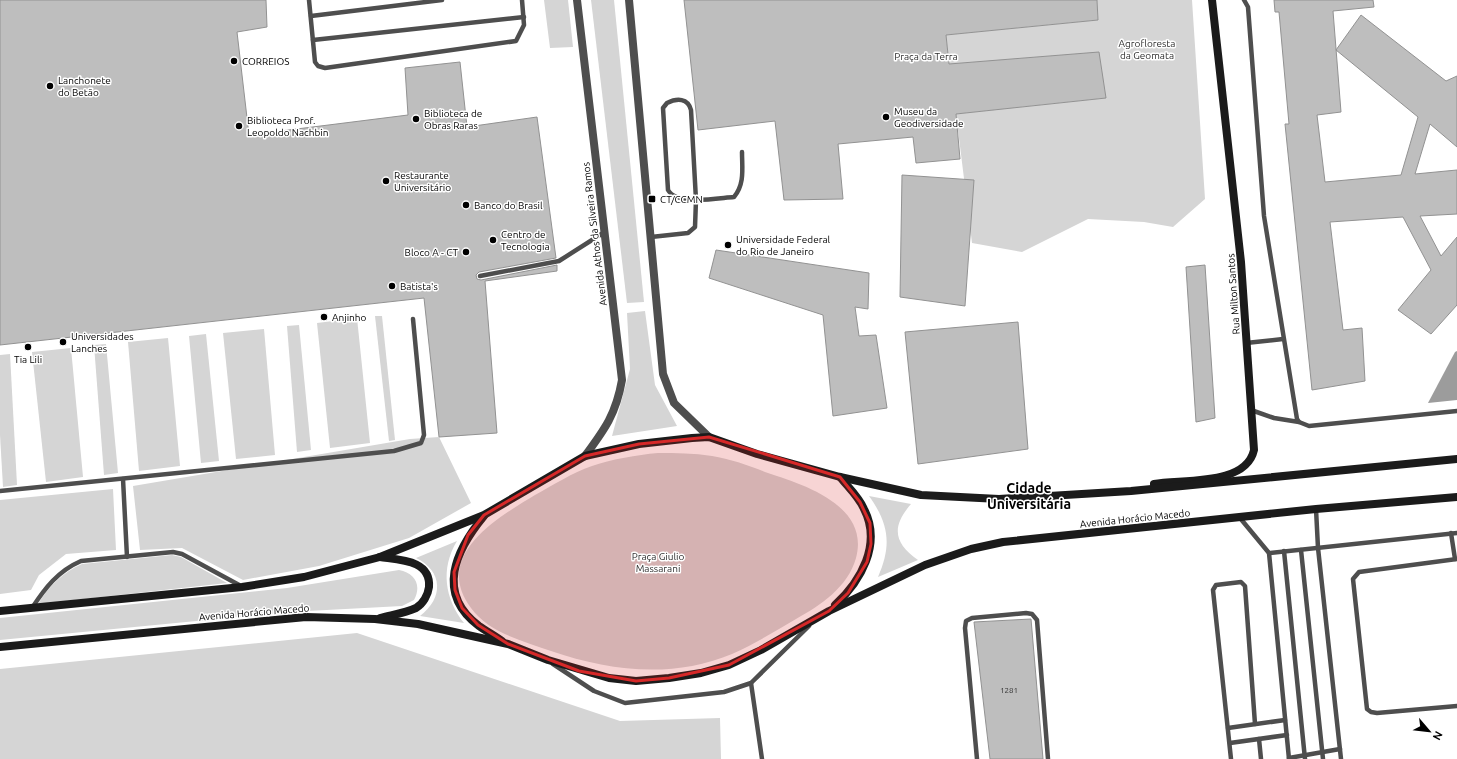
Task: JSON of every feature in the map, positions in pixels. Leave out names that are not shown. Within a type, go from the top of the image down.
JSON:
[{"type":"street","name":"Avenida Athos da Silveira Ramos","points":[[576,0],[622,380],[619,400],[609,424],[585,456]]},
{"type":"street","points":[[629,0],[663,374],[674,403],[709,437],[757,454],[840,477],[921,495],[999,499],[1130,491],[1457,459]]},
{"type":"street","name":"Rua Milton Santos","points":[[1130,491],[1142,486],[1166,482],[1221,477],[1241,470],[1251,458],[1254,450],[1241,262],[1212,0]]},
{"type":"street","points":[[0,611],[242,587],[304,577],[380,557],[484,515],[585,456],[639,444],[709,437]]},
{"type":"street","points":[[484,515],[468,536],[459,552],[454,572],[455,590],[462,608],[478,625],[508,644],[548,660],[609,678],[636,681],[669,678],[701,673],[729,665],[761,650],[829,611],[848,593],[857,582],[867,562],[871,544],[870,523],[865,509],[840,477]]},
{"type":"street","name":"Avenida Horácio Macedo","points":[[829,611],[925,565],[971,549],[1003,542],[1316,509],[1457,497]]},
{"type":"street","points":[[375,619],[417,607],[424,601],[428,592],[429,582],[427,573],[421,566],[406,561],[380,557]]},
{"type":"street","name":"Avenida Horácio Macedo","points":[[0,647],[306,617],[375,619],[418,624],[508,644]]},
{"type":"lane","points":[[309,0],[315,62],[318,66],[325,68],[516,41],[524,25],[522,0]]},
{"type":"lane","points":[[310,16],[442,0]]},
{"type":"lane","points":[[1244,0],[1248,7],[1264,216],[1283,339],[1299,422]]},
{"type":"lane","points":[[313,40],[524,17]]},
{"type":"lane","points":[[651,237],[692,232],[695,227],[696,200],[690,105],[686,101],[671,101],[667,103],[663,108],[668,190],[675,197],[696,200],[734,197],[740,190],[742,182],[742,152]]},
{"type":"lane","points":[[480,276],[559,261],[603,233]]},
{"type":"lane","points":[[0,492],[394,450],[422,442],[424,435],[413,319]]},
{"type":"lane","points":[[1246,343],[1283,339]]},
{"type":"lane","points":[[1251,410],[1274,418],[1299,422],[1309,426],[1457,411]]},
{"type":"lane","points":[[123,479],[127,557]]},
{"type":"lane","points":[[1316,509],[1318,548],[1342,759]]},
{"type":"lane","points":[[1240,518],[1269,553],[1289,758],[1305,757],[1322,752],[1340,750]]},
{"type":"lane","points":[[1451,533],[1456,559],[1357,572],[1353,579],[1367,709],[1371,712],[1377,713],[1457,706]]},
{"type":"lane","points":[[1269,553],[1457,533]]},
{"type":"lane","points":[[1301,550],[1323,759]]},
{"type":"lane","points":[[1284,551],[1305,757]]},
{"type":"lane","points":[[32,609],[45,587],[72,565],[81,561],[178,553],[242,587]]},
{"type":"lane","points":[[1231,759],[1213,590],[1216,585],[1241,582],[1245,586],[1255,724]]},
{"type":"lane","points":[[977,759],[965,628],[966,621],[972,618],[1026,613],[1032,614],[1037,620],[1048,759]]},
{"type":"lane","points":[[548,660],[594,691],[625,703],[724,692],[751,683],[816,618]]},
{"type":"lane","points":[[751,683],[762,759]]},
{"type":"lane","points":[[1228,728],[1286,720]]},
{"type":"lane","points":[[1230,744],[1287,735]]},
{"type":"lane","points":[[1259,739],[1261,759]]},
{"type":"highlighted area","points":[[709,437],[840,477],[860,502],[870,523],[871,544],[867,562],[848,593],[829,611],[729,665],[669,678],[636,681],[579,671],[508,644],[478,625],[462,608],[455,590],[454,572],[468,535],[484,515],[585,456],[639,444]]},
{"type":"green space","points":[[544,0],[568,0],[573,47],[550,48]]},
{"type":"green space","points":[[591,0],[614,0],[644,302],[627,303]]},
{"type":"green space","name":"Agrofloresta da Geomata","points":[[1097,0],[1192,0],[1205,199],[1173,227],[1144,222],[1088,219],[1022,252],[972,243],[956,114],[1105,98],[949,64],[946,35],[1098,20]]},
{"type":"green space","points":[[645,311],[655,385],[677,426],[612,436],[630,369],[627,313]]},
{"type":"green space","points":[[375,316],[382,316],[395,440],[389,441]]},
{"type":"green space","points":[[357,318],[370,443],[330,448],[317,323]]},
{"type":"green space","points":[[299,325],[311,450],[297,452],[287,326]]},
{"type":"green space","points":[[264,329],[275,455],[236,459],[223,333]]},
{"type":"green space","points":[[206,334],[219,461],[201,463],[189,336]]},
{"type":"green space","points":[[168,338],[180,466],[139,471],[128,342]]},
{"type":"green space","points":[[106,344],[118,473],[104,475],[94,345]]},
{"type":"green space","points":[[71,348],[83,477],[46,482],[32,352]]},
{"type":"green space","points":[[10,354],[17,485],[3,487],[0,435],[0,355]]},
{"type":"green space","points":[[439,437],[471,503],[409,538],[319,566],[243,580],[182,548],[140,550],[133,486],[410,439]]},
{"type":"green space","name":"Praça Giulio Massarani","points":[[658,453],[698,454],[719,457],[747,465],[799,484],[816,491],[831,500],[844,511],[853,524],[858,540],[856,558],[847,578],[832,594],[815,608],[773,633],[732,654],[709,662],[687,667],[641,669],[618,667],[573,658],[529,644],[507,635],[487,624],[478,617],[471,608],[461,589],[459,572],[464,555],[474,541],[488,527],[503,515],[535,495],[563,479],[585,469],[616,459]]},
{"type":"green space","points":[[113,489],[116,550],[66,554],[39,575],[31,590],[0,594],[0,500]]},
{"type":"green space","points":[[869,496],[911,504],[900,520],[898,534],[904,547],[918,560],[878,577],[887,545],[886,535],[881,516]]},
{"type":"green space","points":[[457,541],[448,562],[447,584],[452,604],[464,623],[420,616],[428,609],[433,601],[437,585],[431,570],[425,563],[416,558]]},
{"type":"green space","points":[[172,555],[181,557],[227,583],[38,604],[46,592],[62,576],[82,564]]},
{"type":"green space","points":[[399,570],[413,577],[416,580],[417,585],[414,600],[402,606],[289,612],[0,640],[0,618],[287,588]]},
{"type":"green space","points":[[357,633],[620,721],[720,718],[721,759],[0,759],[0,669]]},
{"type":"shaded area","points":[[1457,351],[1457,400],[1428,403],[1455,352]]},
{"type":"building","name":"Centro de Tecnologia","points":[[0,0],[266,0],[267,27],[237,32],[249,135],[408,115],[405,68],[460,62],[467,127],[537,117],[556,258],[479,272],[476,275],[477,279],[481,280],[557,265],[557,271],[485,281],[497,433],[439,437],[424,298],[0,345]]},
{"type":"building","points":[[684,0],[1097,0],[1098,20],[946,35],[949,64],[1099,52],[1106,98],[956,114],[960,159],[916,163],[913,137],[838,144],[843,199],[784,200],[775,121],[698,130]]},
{"type":"building","points":[[1274,0],[1373,0],[1374,7],[1333,11],[1336,50],[1361,15],[1446,81],[1457,76],[1457,147],[1430,124],[1415,174],[1457,170],[1457,214],[1420,216],[1441,256],[1457,237],[1457,305],[1431,334],[1398,310],[1431,270],[1403,217],[1330,222],[1343,330],[1362,328],[1365,381],[1312,390],[1285,124],[1289,124],[1279,12],[1275,12]],"holes":[[[1336,50],[1418,117],[1401,175],[1325,182],[1317,115],[1341,112]]]},
{"type":"building","points":[[902,175],[974,180],[965,306],[900,297]]},
{"type":"building","points":[[716,250],[869,273],[868,309],[855,307],[859,336],[876,335],[887,408],[833,416],[823,315],[709,278]]},
{"type":"building","points":[[1205,265],[1215,418],[1196,422],[1186,267]]},
{"type":"building","points":[[1018,322],[1028,449],[918,464],[905,332]]},
{"type":"building","points":[[1031,619],[1043,759],[990,759],[974,622]]},
{"type":"place","name":"CORREIOS","points":[[234,61]]},
{"type":"place","name":"Lanchonete do Betão","points":[[50,86]]},
{"type":"place","name":"Museu da Geodiversidade","points":[[886,117]]},
{"type":"place","name":"Biblioteca de Obras Raras","points":[[416,119]]},
{"type":"place","name":"Biblioteca Prof. Leopoldo Nachbin","points":[[239,126]]},
{"type":"place","name":"Restaurante Universitário","points":[[386,181]]},
{"type":"place","name":"CT/CCMN","points":[[652,199]]},
{"type":"place","name":"Banco do Brasil","points":[[466,205]]},
{"type":"place","name":"Centro de Tecnologia","points":[[493,240]]},
{"type":"place","name":"Universidade Federal do Rio de Janeiro","points":[[728,245]]},
{"type":"place","name":"Bloco A - CT","points":[[466,252]]},
{"type":"place","name":"Batista's","points":[[392,286]]},
{"type":"place","name":"Anjinho","points":[[324,317]]},
{"type":"place","name":"Universidades Lanches","points":[[63,342]]},
{"type":"place","name":"Tia Lili","points":[[28,347]]},
{"type":"district","name":"Cidade Universitária","points":[[1029,496]]},
{"type":"park label","name":"Praça da Terra","points":[[926,56]]}]
